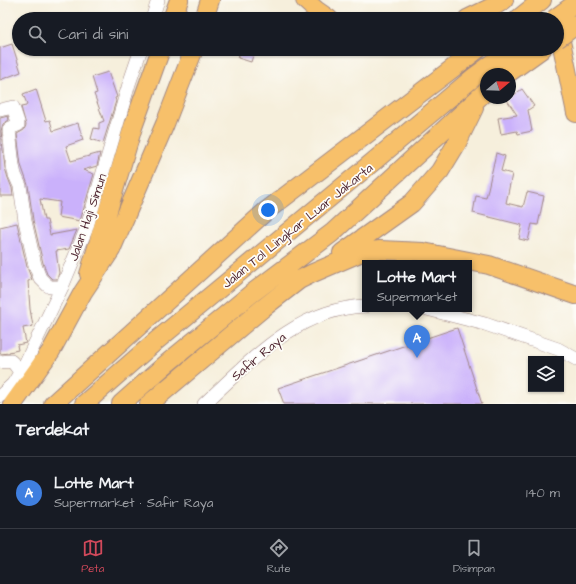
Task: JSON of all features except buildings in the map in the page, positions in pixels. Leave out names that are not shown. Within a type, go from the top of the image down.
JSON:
[{"type":"highway","points":[[175,12],[179,0]]},
{"type":"highway","points":[[206,12],[210,0]]},
{"type":"highway","points":[[305,0],[320,12]]},
{"type":"highway","points":[[483,12],[496,6],[504,0]]},
{"type":"highway","points":[[527,12],[542,0]]},
{"type":"highway","points":[[553,0],[555,12]]},
{"type":"highway","points":[[564,13],[576,3]]},
{"type":"highway","points":[[564,34],[576,25]]},
{"type":"highway","points":[[83,292],[133,126],[158,56]]},
{"type":"highway","points":[[13,404],[51,351],[83,292],[111,250],[165,124],[191,56]]},
{"type":"highway","name":"Jalan Tol Lingkar Luar Jakarta","points":[[53,404],[266,211],[469,56]]},
{"type":"highway","name":"Jalan Tol Lingkar Luar Jakarta","points":[[84,404],[156,341],[474,77],[502,56]]},
{"type":"highway","points":[[515,68],[532,56]]},
{"type":"highway","points":[[564,56],[576,113]]},
{"type":"highway","points":[[121,404],[165,365],[227,314],[332,233],[480,97]]},
{"type":"highway","points":[[149,404],[263,308],[299,280],[313,272],[412,203],[440,171],[457,143],[468,119],[480,99]]},
{"type":"highway","points":[[313,272],[352,255],[380,250],[423,252],[464,260]]},
{"type":"highway","points":[[472,262],[490,265],[576,295]]},
{"type":"street","points":[[154,12],[158,0]]},
{"type":"street","name":"Jalan Haji Simun","points":[[0,396],[13,384],[20,372],[62,287],[86,230],[129,84],[139,56]]},
{"type":"street","points":[[0,110],[13,107],[18,122],[18,125],[9,130],[13,166],[20,186],[25,221],[35,264],[40,278],[47,285],[50,287],[62,287]]},
{"type":"street","name":"Safir Raya","points":[[204,404],[268,345],[287,331],[316,317],[336,311],[362,307]]},
{"type":"street","points":[[438,312],[498,328],[558,349],[576,359]]},
{"type":"street","points":[[0,362],[11,361],[20,372]]},
{"type":"place","name":"Lotte Mart","points":[[417,358]]}]
